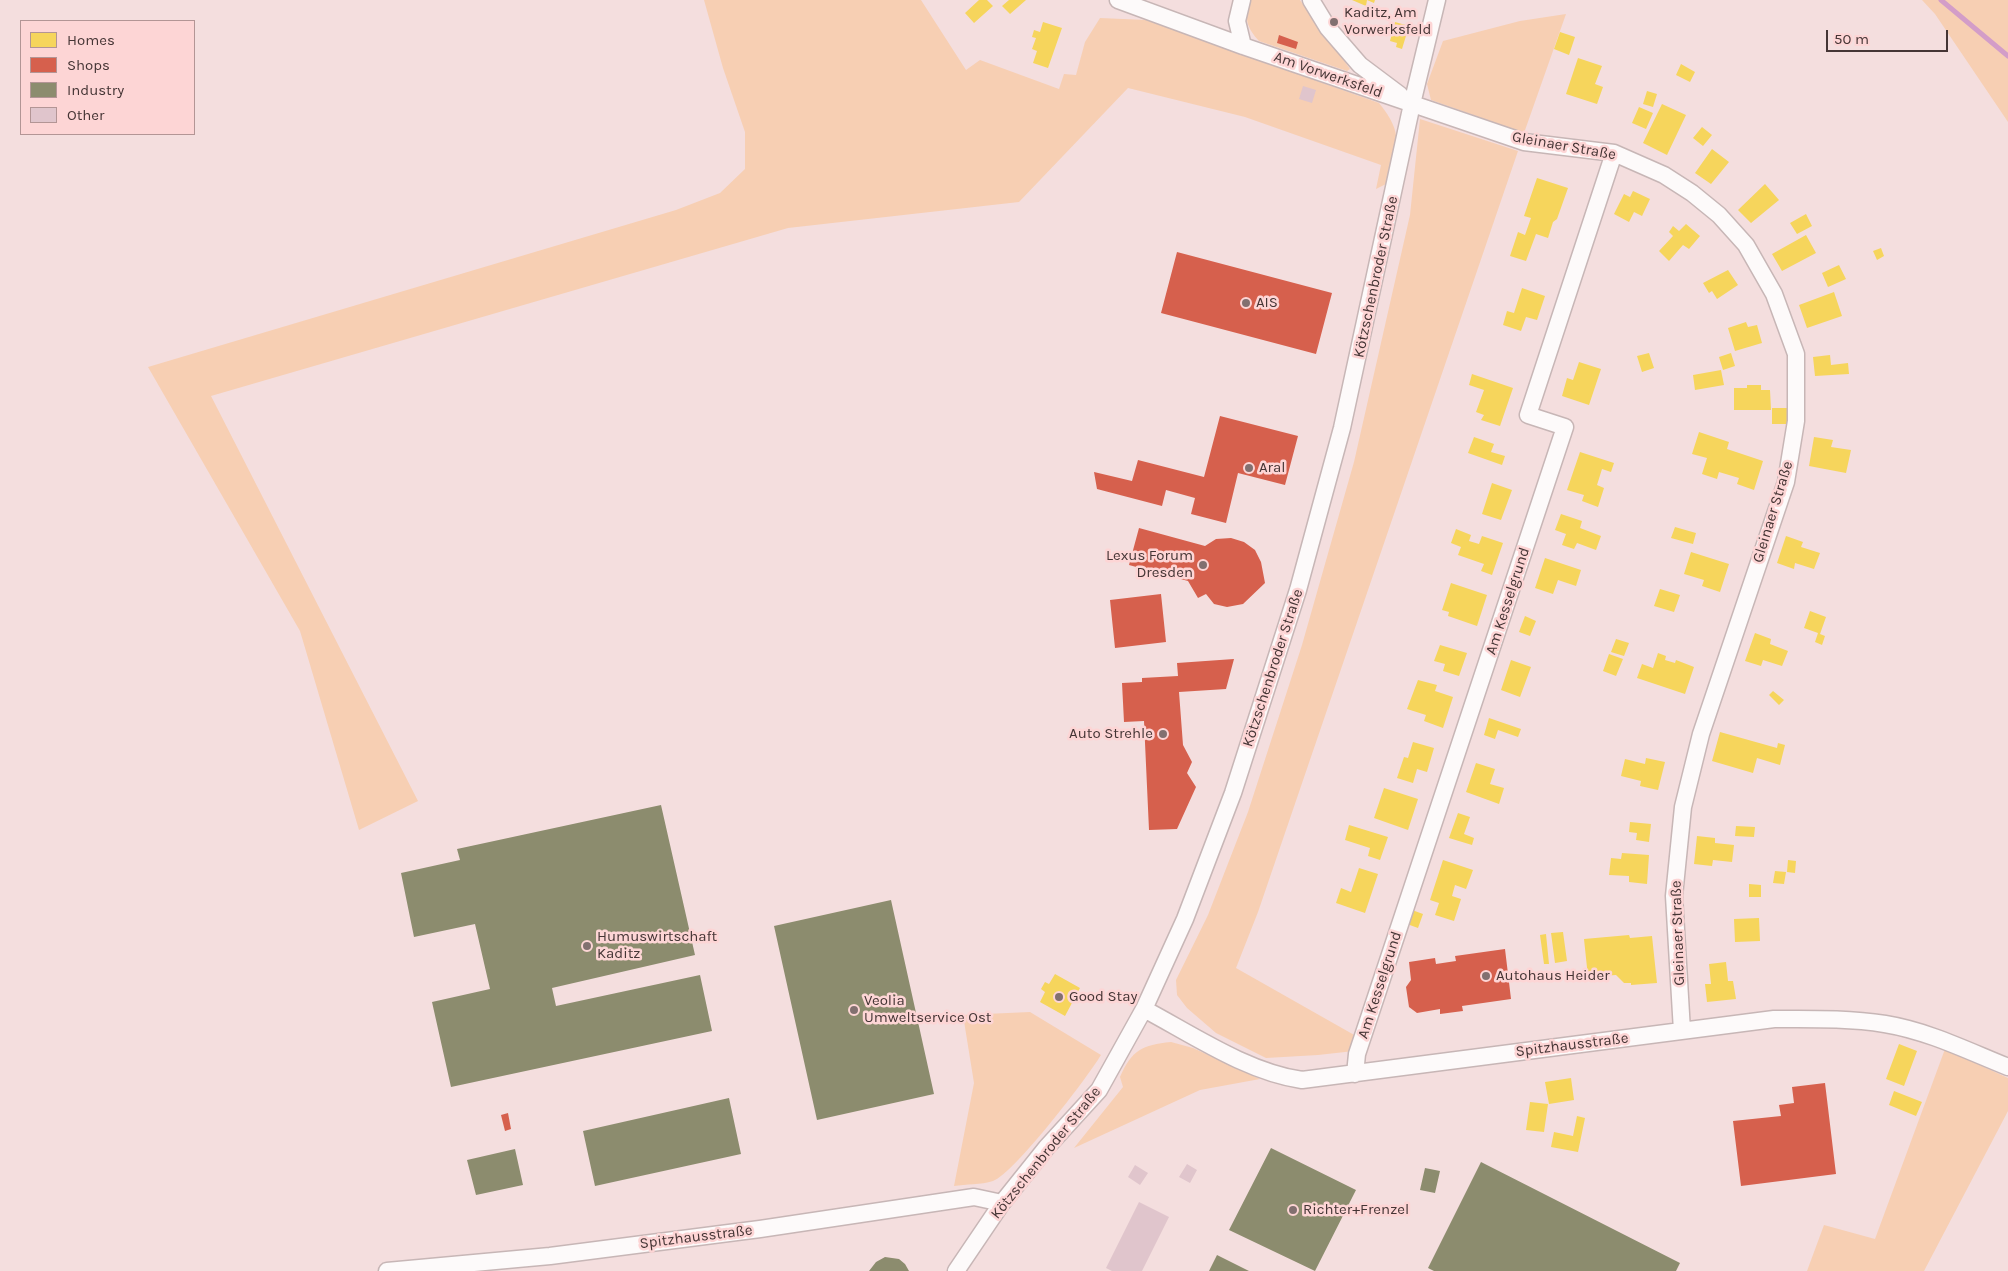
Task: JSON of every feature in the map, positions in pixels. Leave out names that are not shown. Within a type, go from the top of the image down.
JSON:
[{"type":"street","name":"Am Vorwerksfeld","points":[[1118,0],[1243,46],[1412,104]]},
{"type":"street","points":[[1242,0],[1237,21],[1243,46]]},
{"type":"street","points":[[1311,0],[1328,28],[1360,65],[1412,104]]},
{"type":"street","name":"Kötzschenbroder Straße","points":[[956,1271],[1002,1203],[1046,1148],[1099,1090],[1144,1010],[1185,919],[1233,793],[1298,590],[1349,400],[1412,104],[1437,0]]},
{"type":"street","name":"Gleinaer Straße","points":[[1412,104],[1524,142],[1614,153],[1664,175],[1692,193],[1724,221],[1746,245],[1774,294],[1796,354],[1796,421],[1786,482],[1701,734],[1683,807],[1674,896],[1682,1031]]},
{"type":"street","name":"Am Kesselgrund","points":[[1356,1074],[1357,1054],[1565,427],[1528,415],[1614,153]]},
{"type":"street","name":"Spitzhausstraße","points":[[1144,1010],[1251,1065],[1283,1077],[1302,1080],[1774,1019],[1832,1019],[1886,1024],[1931,1036],[2008,1067]]},
{"type":"street","name":"Spitzhausstraße","points":[[387,1271],[550,1256],[760,1229],[974,1197],[1002,1203]]},
{"type":"shaded area","points":[[704,0],[921,0],[966,70],[980,60],[1059,89],[1064,74],[1076,75],[1085,42],[1100,18],[1146,20],[1379,103],[1393,124],[1395,132],[1396,149],[1390,182],[1376,189],[1381,165],[1245,117],[1128,88],[1019,202],[788,228],[211,396],[418,801],[359,830],[300,631],[148,367],[676,210],[720,193],[745,169],[745,132],[723,68]]},
{"type":"shaded area","points":[[1251,0],[1300,0],[1350,69],[1347,71],[1259,41],[1249,27],[1247,17]]},
{"type":"shaded area","points":[[1922,0],[2008,0],[2008,122],[1935,14]]},
{"type":"shaded area","points":[[1566,14],[1524,133],[1431,100],[1427,84],[1443,41],[1520,21]]},
{"type":"shaded area","points":[[1420,119],[1518,151],[1258,912],[1236,968],[1356,1036],[1354,1051],[1266,1058],[1216,1033],[1187,1008],[1177,995],[1176,980],[1208,915],[1248,812],[1302,645],[1354,462],[1410,215]]},
{"type":"shaded area","points":[[1030,1012],[1101,1055],[1050,1124],[1003,1175],[993,1181],[954,1186],[974,1083],[963,1015]]},
{"type":"shaded area","points":[[1171,1042],[1193,1048],[1260,1079],[1200,1090],[1074,1148],[1123,1087],[1120,1077],[1134,1055],[1145,1047]]},
{"type":"shaded area","points":[[1945,1049],[2008,1078],[2008,1111],[1924,1271],[1807,1271],[1824,1225],[1875,1239]]},
{"type":"building: Homes","points":[[979,0],[987,0],[993,6],[974,23],[965,13]]},
{"type":"building: Homes","points":[[1009,0],[1026,0],[1010,14],[1002,6]]},
{"type":"building: Homes","points":[[1352,0],[1367,0],[1366,6]]},
{"type":"building: Homes","points":[[1043,22],[1062,28],[1048,68],[1033,63],[1037,51],[1032,49],[1036,38],[1032,37],[1034,30],[1040,32]]},
{"type":"building: Homes","points":[[1395,22],[1409,26],[1402,49],[1396,47],[1397,43],[1390,41]]},
{"type":"building: Homes","points":[[1560,32],[1575,37],[1569,55],[1554,49]]},
{"type":"building: Homes","points":[[1578,58],[1602,66],[1595,84],[1603,87],[1597,104],[1566,94]]},
{"type":"building: Homes","points":[[1681,64],[1695,72],[1690,82],[1676,75]]},
{"type":"building: Homes","points":[[1647,91],[1657,94],[1653,107],[1643,104]]},
{"type":"building: Homes","points":[[1662,104],[1686,115],[1667,155],[1643,143]]},
{"type":"building: Homes","points":[[1639,107],[1653,113],[1646,129],[1632,123]]},
{"type":"building: Homes","points":[[1702,127],[1712,135],[1703,146],[1693,138]]},
{"type":"building: Homes","points":[[1712,149],[1729,162],[1711,184],[1695,173]]},
{"type":"building: Homes","points":[[1537,178],[1568,188],[1548,238],[1536,234],[1526,261],[1510,256],[1518,232],[1525,235],[1531,218],[1524,216]]},
{"type":"building: Homes","points":[[1765,184],[1779,200],[1751,223],[1738,210]]},
{"type":"building: Homes","points":[[1633,191],[1650,199],[1642,216],[1634,212],[1629,222],[1614,214],[1624,194],[1630,197]]},
{"type":"building: Homes","points":[[1806,214],[1812,226],[1797,234],[1790,223]]},
{"type":"building: Homes","points":[[1686,224],[1700,236],[1689,249],[1683,245],[1669,261],[1659,251],[1673,236],[1669,232],[1673,226],[1679,231]]},
{"type":"building: Homes","points":[[1806,235],[1816,253],[1782,271],[1772,254]]},
{"type":"building: Homes","points":[[1881,248],[1884,256],[1877,260],[1873,251]]},
{"type":"building: Homes","points":[[1839,265],[1846,279],[1828,287],[1822,273]]},
{"type":"building: Homes","points":[[1728,270],[1738,285],[1717,299],[1712,291],[1709,293],[1703,283]]},
{"type":"building: Homes","points":[[1522,288],[1545,296],[1537,320],[1526,317],[1521,331],[1503,325],[1507,311],[1514,313]]},
{"type":"building: Homes","points":[[1834,292],[1842,316],[1807,328],[1799,305]]},
{"type":"building: Homes","points":[[1746,322],[1748,327],[1757,325],[1762,343],[1735,351],[1728,328]]},
{"type":"building: Homes","points":[[1649,353],[1654,368],[1642,372],[1637,356]]},
{"type":"building: Homes","points":[[1731,353],[1735,366],[1723,370],[1719,357]]},
{"type":"building: Homes","points":[[1830,355],[1831,365],[1848,363],[1849,374],[1815,376],[1813,357]]},
{"type":"building: Homes","points":[[1579,362],[1601,369],[1589,405],[1562,396],[1567,378],[1573,380]]},
{"type":"building: Homes","points":[[1721,370],[1724,385],[1695,390],[1693,375]]},
{"type":"building: Homes","points":[[1472,374],[1513,388],[1500,426],[1481,420],[1484,415],[1476,412],[1484,390],[1469,385]]},
{"type":"building: Homes","points":[[1747,385],[1761,385],[1761,390],[1770,390],[1771,410],[1734,410],[1734,388],[1747,388]]},
{"type":"building: Homes","points":[[1772,408],[1788,408],[1788,424],[1772,424]]},
{"type":"building: Homes","points":[[1699,432],[1729,442],[1727,449],[1763,461],[1754,490],[1737,484],[1739,478],[1719,472],[1717,479],[1702,474],[1707,458],[1692,454]]},
{"type":"building: Homes","points":[[1474,437],[1494,444],[1491,452],[1505,456],[1502,465],[1468,453]]},
{"type":"building: Homes","points":[[1814,437],[1833,440],[1831,447],[1851,450],[1846,473],[1809,466]]},
{"type":"building: Homes","points":[[1580,452],[1614,463],[1611,472],[1602,469],[1597,485],[1604,488],[1598,507],[1582,501],[1584,495],[1567,490]]},
{"type":"building: Homes","points":[[1492,483],[1512,490],[1501,520],[1482,514]]},
{"type":"building: Homes","points":[[1561,514],[1582,521],[1580,528],[1601,536],[1596,550],[1577,543],[1574,549],[1562,545],[1566,534],[1555,530]]},
{"type":"building: Homes","points":[[1675,527],[1696,533],[1693,544],[1671,538]]},
{"type":"building: Homes","points":[[1456,529],[1471,535],[1469,541],[1479,544],[1482,536],[1503,543],[1492,575],[1481,571],[1484,564],[1458,555],[1461,547],[1451,543]]},
{"type":"building: Homes","points":[[1786,536],[1803,542],[1801,547],[1820,553],[1814,569],[1795,563],[1794,569],[1777,563]]},
{"type":"building: Homes","points":[[1691,552],[1729,564],[1720,592],[1702,586],[1704,580],[1684,574]]},
{"type":"building: Homes","points":[[1545,558],[1581,570],[1576,586],[1558,580],[1553,594],[1535,588]]},
{"type":"building: Homes","points":[[1451,583],[1487,595],[1477,626],[1448,616],[1449,612],[1442,610]]},
{"type":"building: Homes","points":[[1660,589],[1680,595],[1674,612],[1654,606]]},
{"type":"building: Homes","points":[[1810,611],[1826,617],[1820,634],[1825,636],[1822,645],[1815,642],[1818,633],[1804,628]]},
{"type":"building: Homes","points":[[1525,616],[1536,621],[1530,636],[1519,632]]},
{"type":"building: Homes","points":[[1755,633],[1771,639],[1770,644],[1788,651],[1782,666],[1763,660],[1761,666],[1745,661]]},
{"type":"building: Homes","points":[[1616,639],[1629,643],[1624,656],[1611,652]]},
{"type":"building: Homes","points":[[1440,645],[1467,653],[1459,676],[1443,671],[1445,664],[1434,661]]},
{"type":"building: Homes","points":[[1658,653],[1666,656],[1665,660],[1675,663],[1676,660],[1694,667],[1685,694],[1637,678],[1642,664],[1653,668]]},
{"type":"building: Homes","points":[[1609,654],[1623,659],[1616,676],[1603,671]]},
{"type":"building: Homes","points":[[1511,660],[1531,667],[1520,697],[1501,690]]},
{"type":"building: Homes","points":[[1418,680],[1437,685],[1435,691],[1453,697],[1443,728],[1424,721],[1426,715],[1407,709]]},
{"type":"building: Homes","points":[[1773,691],[1784,700],[1779,705],[1769,695]]},
{"type":"building: Homes","points":[[1489,718],[1521,729],[1518,737],[1498,730],[1495,739],[1484,735]]},
{"type":"building: Homes","points":[[1720,732],[1777,748],[1778,743],[1785,745],[1780,765],[1757,758],[1753,773],[1712,761]]},
{"type":"building: Homes","points":[[1413,742],[1434,748],[1427,772],[1417,769],[1413,783],[1397,778],[1404,757],[1408,758]]},
{"type":"building: Homes","points":[[1646,758],[1665,762],[1658,790],[1640,786],[1641,781],[1621,776],[1625,759],[1645,764]]},
{"type":"building: Homes","points":[[1476,763],[1495,769],[1490,784],[1504,788],[1499,804],[1466,792]]},
{"type":"building: Homes","points":[[1384,788],[1418,799],[1408,830],[1374,818]]},
{"type":"building: Homes","points":[[1458,813],[1470,817],[1464,834],[1474,838],[1472,845],[1449,838]]},
{"type":"building: Homes","points":[[1630,822],[1651,824],[1649,842],[1636,840],[1637,833],[1629,832]]},
{"type":"building: Homes","points":[[1349,825],[1388,837],[1380,860],[1368,856],[1370,848],[1345,840]]},
{"type":"building: Homes","points":[[1736,826],[1755,827],[1754,837],[1735,836]]},
{"type":"building: Homes","points":[[1697,836],[1715,838],[1715,843],[1734,845],[1732,862],[1713,860],[1712,866],[1694,864]]},
{"type":"building: Homes","points":[[1622,853],[1649,855],[1647,884],[1629,882],[1629,876],[1609,875],[1611,858],[1621,859]]},
{"type":"building: Homes","points":[[1443,860],[1473,870],[1466,889],[1455,885],[1452,896],[1461,899],[1454,921],[1435,915],[1439,903],[1430,900]]},
{"type":"building: Homes","points":[[1788,860],[1796,861],[1795,873],[1787,872]]},
{"type":"building: Homes","points":[[1359,868],[1378,874],[1365,913],[1336,903],[1341,888],[1351,892]]},
{"type":"building: Homes","points":[[1775,871],[1786,872],[1784,884],[1773,883]]},
{"type":"building: Homes","points":[[1749,884],[1761,885],[1761,897],[1749,897]]},
{"type":"building: Homes","points":[[1412,910],[1423,914],[1418,928],[1407,924]]},
{"type":"building: Homes","points":[[1759,918],[1760,941],[1735,942],[1734,919]]},
{"type":"building: Homes","points":[[1563,932],[1567,961],[1555,963],[1551,933]]},
{"type":"building: Homes","points":[[1546,934],[1549,964],[1544,964],[1540,935]]},
{"type":"building: Homes","points":[[1629,935],[1630,938],[1652,936],[1657,983],[1631,985],[1631,983],[1624,983],[1616,975],[1588,977],[1584,939]]},
{"type":"building: Homes","points":[[1726,962],[1728,981],[1733,981],[1736,999],[1707,1002],[1705,984],[1711,984],[1709,964]]},
{"type":"building: Homes","name":"Good Stay","points":[[1055,974],[1080,988],[1065,1016],[1040,1002],[1045,992],[1041,989],[1045,982],[1049,984]]},
{"type":"building: Homes","points":[[1899,1044],[1917,1051],[1904,1086],[1886,1079]]},
{"type":"building: Homes","points":[[1571,1078],[1574,1100],[1549,1104],[1545,1082]]},
{"type":"building: Homes","points":[[1894,1091],[1922,1102],[1916,1116],[1889,1105]]},
{"type":"building: Homes","points":[[1530,1102],[1548,1104],[1544,1132],[1526,1130]]},
{"type":"building: Homes","points":[[1577,1116],[1585,1118],[1578,1152],[1551,1147],[1554,1132],[1573,1136]]},
{"type":"building: Shops","points":[[1279,35],[1298,42],[1296,49],[1277,43]]},
{"type":"building: Shops","name":"AIS","points":[[1177,252],[1332,293],[1316,354],[1161,313]]},
{"type":"building: Shops","points":[[1220,416],[1298,436],[1285,485],[1238,473],[1226,523],[1191,514],[1195,498],[1166,490],[1162,506],[1097,489],[1094,472],[1132,481],[1138,460],[1204,477]]},
{"type":"building: Shops","points":[[1139,528],[1205,546],[1216,539],[1231,538],[1244,542],[1255,550],[1261,562],[1265,583],[1243,604],[1227,607],[1214,604],[1206,594],[1198,598],[1188,581],[1129,565]]},
{"type":"building: Shops","points":[[1161,594],[1166,642],[1115,648],[1110,600]]},
{"type":"building: Shops","name":"Auto Strehle","points":[[1234,659],[1226,689],[1179,692],[1183,745],[1192,762],[1187,773],[1196,787],[1177,829],[1149,830],[1144,721],[1124,722],[1122,683],[1142,682],[1142,678],[1178,676],[1177,663]]},
{"type":"building: Shops","points":[[1505,949],[1511,999],[1462,1006],[1463,1011],[1440,1014],[1440,1009],[1417,1013],[1409,1007],[1406,987],[1411,980],[1409,962],[1435,958],[1436,964],[1456,961],[1455,956]]},
{"type":"building: Shops","points":[[1825,1083],[1836,1174],[1741,1186],[1733,1121],[1781,1116],[1779,1105],[1794,1103],[1792,1087]]},
{"type":"building: Shops","points":[[508,1113],[511,1129],[505,1131],[501,1115]]},
{"type":"building: Industry","name":"Humuswirtschaft Kaditz","points":[[661,805],[695,955],[552,988],[556,1006],[700,975],[712,1031],[451,1087],[432,1002],[490,989],[475,924],[414,937],[401,873],[460,860],[457,849]]},
{"type":"building: Industry","name":"Veolia Umweltservice Ost","points":[[891,900],[934,1094],[817,1120],[774,926]]},
{"type":"building: Industry","points":[[729,1098],[741,1154],[595,1186],[583,1131]]},
{"type":"building: Industry","name":"Richter+Frenzel","points":[[1271,1148],[1356,1190],[1315,1271],[1229,1230]]},
{"type":"building: Industry","points":[[515,1149],[523,1185],[476,1195],[467,1160]]},
{"type":"building: Industry","points":[[1481,1162],[1680,1263],[1676,1271],[1434,1271],[1428,1268]]},
{"type":"building: Industry","points":[[1425,1168],[1440,1171],[1435,1193],[1420,1190]]},
{"type":"building: Industry","points":[[1217,1255],[1249,1271],[1209,1271]]},
{"type":"building: Industry","points":[[885,1257],[899,1259],[909,1271],[869,1271],[876,1262]]},
{"type":"building: Other","points":[[1303,86],[1316,90],[1312,103],[1299,99]]},
{"type":"building: Other","points":[[1187,1164],[1197,1170],[1190,1183],[1179,1177]]},
{"type":"building: Other","points":[[1135,1165],[1148,1173],[1140,1185],[1128,1177]]},
{"type":"building: Other","points":[[1139,1202],[1169,1217],[1142,1271],[1112,1271],[1106,1268]]},
{"type":"waterway","points":[[1941,0],[2008,56]]},
{"type":"place","name":"Kaditz, Am Vorwerksfeld","points":[[1334,22]]},
{"type":"place","name":"AIS","points":[[1246,303]]},
{"type":"place","name":"Aral","points":[[1249,468]]},
{"type":"place","name":"Lexus Forum Dresden","points":[[1203,565]]},
{"type":"place","name":"Auto Strehle","points":[[1163,734]]},
{"type":"place","name":"Humuswirtschaft Kaditz","points":[[587,946]]},
{"type":"place","name":"Autohaus Heider","points":[[1486,976]]},
{"type":"place","name":"Good Stay","points":[[1059,997]]},
{"type":"place","name":"Veolia Umweltservice Ost","points":[[854,1010]]},
{"type":"place","name":"Richter+Frenzel","points":[[1293,1210]]}]
